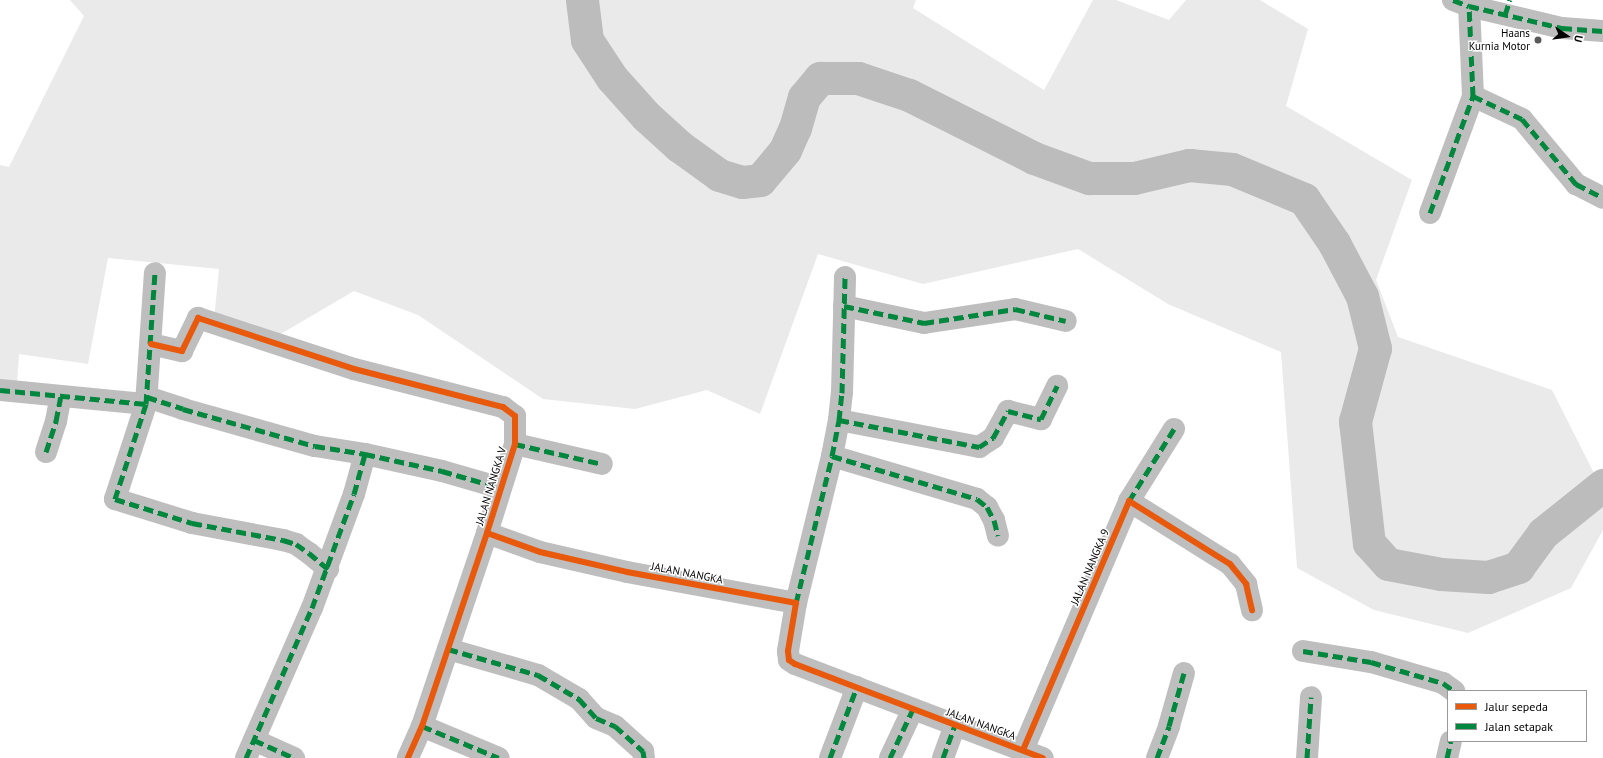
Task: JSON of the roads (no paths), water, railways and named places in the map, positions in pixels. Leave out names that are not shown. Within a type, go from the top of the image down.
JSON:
[{"type":"street","points":[[1430,213],[1473,96],[1461,3],[1508,8],[1562,28],[1603,31]]},
{"type":"street","points":[[1473,96],[1522,119],[1576,184],[1603,198]]},
{"type":"street","points":[[155,273],[147,400],[115,498],[192,523],[283,540],[296,544],[310,553],[328,569]]},
{"type":"street","points":[[796,603],[832,456],[839,420],[842,393],[846,276]]},
{"type":"street","points":[[844,306],[924,323],[1015,309],[1066,321]]},
{"type":"street","name":"JALAN NANGKA V","points":[[151,344],[182,351],[198,318],[354,369],[503,406],[515,416],[515,444],[487,533]]},
{"type":"street","points":[[839,420],[979,447],[993,438],[1008,411],[1041,419],[1057,386]]},
{"type":"street","points":[[0,390],[61,396],[147,400],[315,446],[365,454],[442,471],[501,488]]},
{"type":"street","points":[[46,452],[56,421],[61,396]]},
{"type":"street","name":"JALAN NANGKA 9","points":[[1023,750],[1129,502],[1174,429]]},
{"type":"street","points":[[515,444],[602,464]]},
{"type":"street","points":[[294,758],[250,749],[328,569],[354,494],[365,454]]},
{"type":"street","points":[[832,456],[977,499],[986,507],[994,520],[998,536]]},
{"type":"street","points":[[1129,502],[1230,564],[1246,584],[1252,610]]},
{"type":"street","points":[[408,758],[422,726],[487,533]]},
{"type":"street","name":"JALAN NANGKA","points":[[487,533],[540,552],[627,572],[796,603],[788,651],[789,660],[795,664],[1044,758]]},
{"type":"street","points":[[448,649],[538,675],[579,699],[596,718],[615,726],[643,751],[644,758]]},
{"type":"street","points":[[1303,651],[1371,662],[1443,683],[1453,690]]},
{"type":"street","points":[[1157,758],[1169,726],[1184,673]]},
{"type":"street","points":[[830,758],[857,687]]},
{"type":"street","points":[[1307,758],[1310,696]]},
{"type":"street","points":[[890,758],[913,709]]},
{"type":"street","points":[[943,758],[955,725]]},
{"type":"street","points":[[422,726],[499,758]]},
{"type":"street","points":[[1447,758],[1451,742]]},
{"type":"waterway","points":[[582,0],[587,40],[612,78],[646,116],[679,146],[719,175],[742,182],[760,180],[785,150],[795,128],[804,97],[820,78],[858,78],[909,95],[1034,158],[1089,178],[1134,178],[1189,165],[1232,169],[1304,199],[1334,243],[1362,296],[1375,348],[1355,421],[1369,543],[1388,564],[1441,574],[1488,577],[1518,567],[1543,533],[1603,485]]},
{"type":"place","name":"Haans Kurnia Motor","points":[[1538,40]]}]
